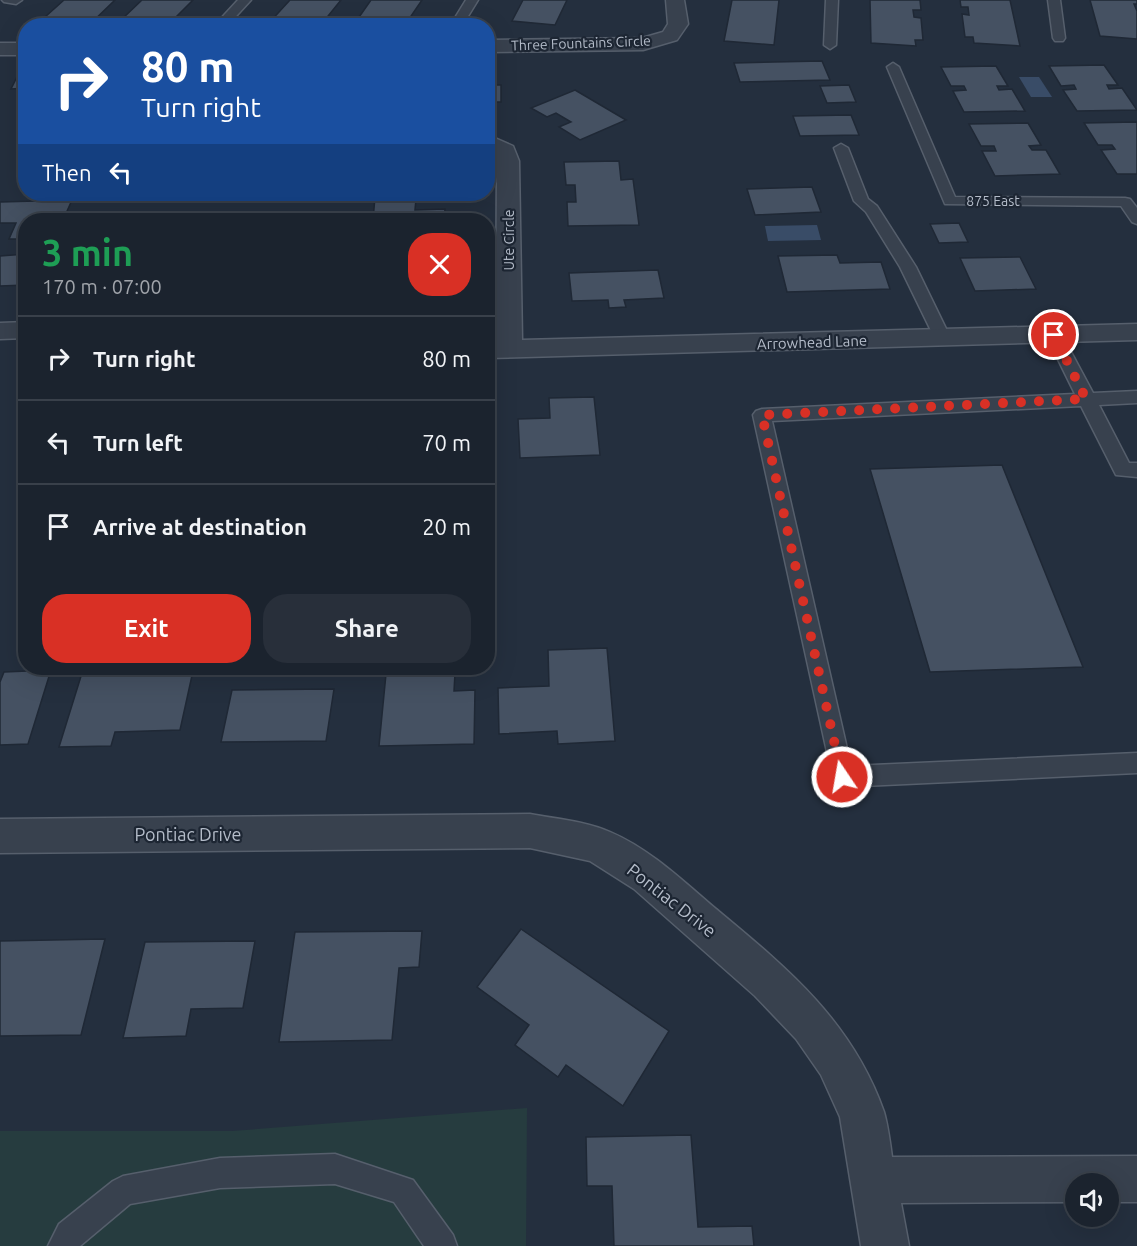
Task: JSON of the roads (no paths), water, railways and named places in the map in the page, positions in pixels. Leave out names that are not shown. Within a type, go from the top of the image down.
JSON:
[{"type":"street","name":"Three Fountains Circle","points":[[495,46],[616,45],[660,40],[670,36],[678,24],[675,0]]},
{"type":"street","points":[[0,49],[18,49]]},
{"type":"street","name":"Ute Circle","points":[[495,146],[505,151],[508,161],[498,350]]},
{"type":"street","points":[[0,331],[18,330]]},
{"type":"street","name":"Arrowhead Lane","points":[[498,350],[1137,332]]},
{"type":"street","name":"Pontiac Drive","points":[[0,836],[530,831],[598,845],[648,876],[770,981],[811,1023],[836,1060],[862,1114],[885,1246]]},
{"type":"street","points":[[874,1180],[1137,1179]]},
{"type":"lane","points":[[8,0],[16,0]]},
{"type":"lane","points":[[227,18],[244,0]]},
{"type":"lane","points":[[461,18],[472,0]]},
{"type":"lane","points":[[830,45],[832,0]]},
{"type":"lane","points":[[1054,0],[1059,38]]},
{"type":"lane","name":"875 East","points":[[893,67],[950,201],[1125,202],[1137,219]]},
{"type":"lane","points":[[841,148],[861,201],[872,209],[908,267],[943,339]]},
{"type":"lane","points":[[1054,335],[1123,470],[1137,470]]},
{"type":"lane","points":[[1137,397],[762,415],[842,777],[1137,763]]},
{"type":"lane","points":[[63,1246],[70,1235],[123,1191],[220,1173],[335,1169],[403,1190],[442,1246]]},
{"type":"water","points":[[1019,77],[1039,77],[1052,97],[1031,97]]},
{"type":"water","points":[[817,225],[821,240],[768,241],[765,226]]}]
